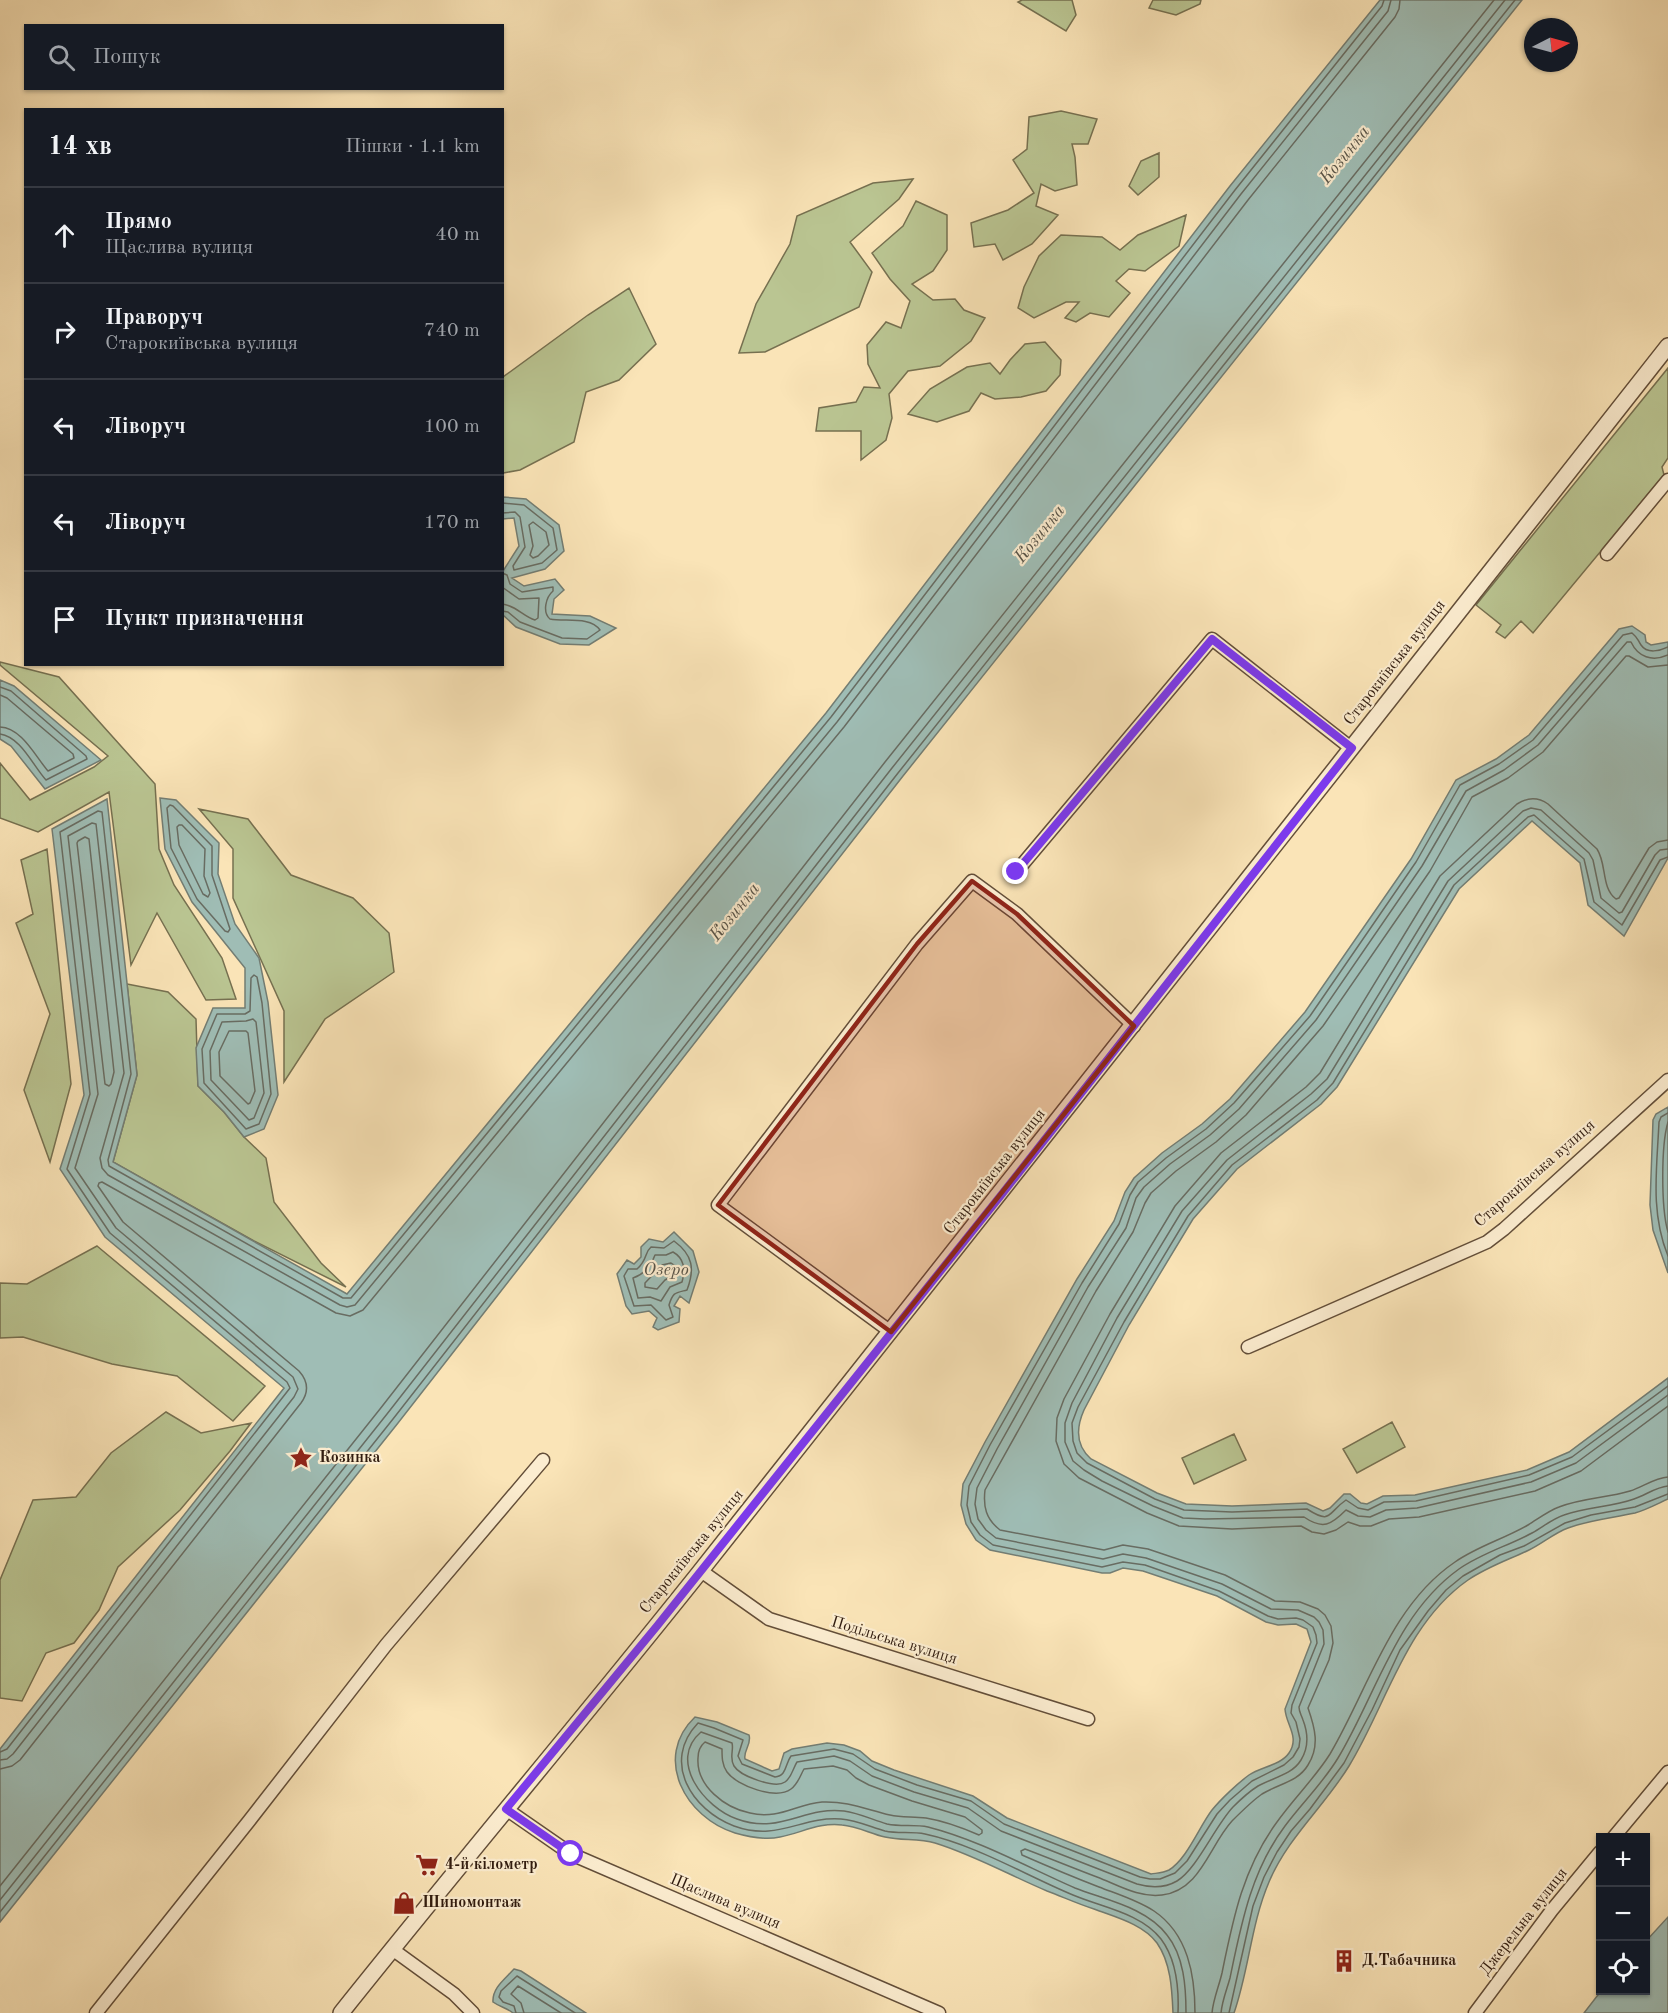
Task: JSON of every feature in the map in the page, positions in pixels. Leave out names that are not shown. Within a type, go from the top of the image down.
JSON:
[{"type":"street","name":"Старокиївська вулиця","points":[[341,2013],[701,1571],[1134,1026],[1668,346]]},
{"type":"street","points":[[1607,554],[1668,480]]},
{"type":"street","points":[[1016,872],[1212,639],[1352,748]]},
{"type":"street","points":[[891,1332],[718,1205],[917,944],[972,881],[1017,914],[1134,1026]]},
{"type":"street","name":"Старокиївська вулиця","points":[[1248,1347],[1487,1242],[1668,1080]]},
{"type":"street","points":[[96,2013],[386,1645],[543,1460]]},
{"type":"street","name":"Подільська вулиця","points":[[701,1571],[769,1619],[1088,1719]]},
{"type":"street","points":[[1617,1833],[1668,1772]]},
{"type":"street","name":"Щаслива вулиця","points":[[506,1809],[571,1854],[939,2013]]},
{"type":"street","name":"Джерельна вулиця","points":[[1475,2013],[1552,1910],[1596,1857]]},
{"type":"street","points":[[392,1948],[454,1994],[473,2013]]},
{"type":"highlighted area","points":[[972,881],[1017,914],[1134,1026],[891,1332],[718,1205],[917,944]]},
{"type":"green space","points":[[1022,0],[1072,0],[1076,15],[1066,31],[1018,2]]},
{"type":"green space","points":[[1153,0],[1201,0],[1200,4],[1176,15],[1149,8]]},
{"type":"green space","points":[[1061,111],[1097,119],[1088,144],[1072,144],[1077,185],[1055,191],[1041,184],[1036,206],[1058,215],[1032,244],[1003,260],[995,244],[974,247],[971,223],[1008,210],[1034,193],[1013,160],[1027,149],[1029,117]]},
{"type":"green space","points":[[1159,153],[1159,177],[1138,195],[1129,186],[1141,161]]},
{"type":"green space","points":[[913,179],[899,199],[850,242],[872,272],[859,307],[765,352],[739,353],[756,304],[790,244],[797,216],[873,183]]},
{"type":"green space","points":[[916,201],[947,215],[947,250],[933,271],[912,284],[933,300],[955,299],[964,310],[985,318],[971,341],[940,366],[908,371],[889,394],[892,418],[886,440],[861,460],[861,431],[816,431],[819,408],[856,402],[864,387],[880,388],[868,364],[867,345],[886,322],[901,328],[910,301],[890,279],[872,253],[903,226]]},
{"type":"green space","points":[[1186,215],[1179,246],[1145,271],[1129,269],[1116,281],[1130,293],[1109,317],[1090,313],[1076,322],[1065,318],[1079,302],[1066,302],[1034,318],[1018,308],[1024,287],[1039,256],[1061,235],[1102,237],[1120,250],[1138,235]]},
{"type":"green space","points":[[629,288],[656,344],[619,380],[586,392],[574,442],[520,470],[504,473],[504,376]]},
{"type":"green space","points":[[1045,342],[1061,360],[1060,375],[1046,391],[1021,397],[995,399],[981,393],[969,411],[937,422],[908,414],[930,389],[967,367],[990,363],[1000,374],[1025,344]]},
{"type":"green space","points":[[1668,368],[1668,458],[1662,467],[1664,475],[1533,633],[1521,621],[1505,638],[1496,632],[1501,625],[1476,605]]},
{"type":"green space","points":[[0,662],[59,677],[155,784],[159,849],[174,885],[222,958],[236,999],[206,1000],[157,913],[131,965],[109,792],[38,832],[0,818],[0,763],[30,800],[94,767],[108,756],[0,665]]},
{"type":"green space","points":[[199,809],[248,819],[291,875],[353,898],[389,933],[394,972],[325,1019],[284,1082],[284,1011],[233,898],[233,849]]},
{"type":"green space","points":[[47,849],[71,1084],[50,1162],[24,1090],[50,1014],[16,923],[33,914],[21,860]]},
{"type":"green space","points":[[127,984],[168,992],[196,1019],[198,1086],[266,1158],[274,1202],[321,1263],[346,1287],[254,1241],[113,1162],[137,1075]]},
{"type":"green space","points":[[97,1246],[265,1386],[233,1421],[177,1376],[112,1364],[23,1337],[0,1338],[0,1283],[27,1284]]},
{"type":"green space","points":[[166,1412],[201,1433],[251,1423],[180,1510],[118,1567],[99,1610],[74,1643],[46,1653],[22,1701],[0,1698],[0,1580],[33,1500],[76,1497],[111,1453]]},
{"type":"green space","points":[[1392,1422],[1405,1447],[1357,1473],[1343,1449]]},
{"type":"green space","points":[[1234,1434],[1246,1460],[1194,1484],[1182,1458]]},
{"type":"water","points":[[1380,0],[1522,0],[903,776],[398,1423],[0,1922],[0,1749],[284,1388],[105,1237],[60,1169],[84,1095],[52,829],[107,799],[137,1075],[113,1162],[347,1294],[826,713],[1230,186]]},
{"type":"water","points":[[504,497],[526,499],[559,525],[564,551],[545,569],[512,578],[524,586],[555,579],[564,590],[554,599],[552,614],[590,616],[616,628],[589,645],[560,644],[516,627],[504,616],[504,569],[519,546],[514,518],[504,519]]},
{"type":"water","points":[[1632,626],[1645,635],[1646,642],[1651,645],[1668,642],[1668,858],[1624,936],[1588,905],[1580,863],[1532,821],[1459,889],[1337,1087],[1321,1104],[1237,1169],[1193,1219],[1129,1325],[1084,1410],[1079,1423],[1078,1436],[1082,1448],[1091,1459],[1157,1493],[1186,1504],[1232,1506],[1306,1503],[1323,1511],[1330,1508],[1344,1494],[1350,1494],[1361,1503],[1367,1504],[1383,1496],[1415,1495],[1527,1470],[1569,1452],[1668,1378],[1668,1499],[1635,1513],[1584,1523],[1563,1530],[1534,1548],[1490,1567],[1468,1580],[1446,1598],[1428,1619],[1399,1666],[1349,1766],[1296,1836],[1269,1882],[1258,1914],[1234,2013],[1173,2013],[1168,1968],[1162,1951],[1151,1936],[1128,1922],[1047,1891],[949,1848],[929,1841],[891,1838],[834,1824],[818,1826],[780,1837],[758,1838],[735,1833],[717,1825],[702,1814],[689,1801],[680,1785],[676,1768],[676,1750],[682,1733],[695,1717],[717,1722],[749,1735],[745,1759],[772,1771],[779,1769],[784,1753],[792,1749],[827,1743],[844,1745],[894,1770],[973,1796],[1007,1818],[1151,1874],[1167,1871],[1175,1865],[1187,1851],[1212,1810],[1235,1787],[1249,1775],[1276,1763],[1289,1753],[1293,1736],[1285,1709],[1311,1642],[1307,1629],[1296,1624],[1278,1625],[1266,1622],[1217,1596],[1143,1571],[1123,1568],[1110,1573],[1102,1573],[990,1550],[976,1540],[966,1524],[961,1505],[963,1484],[1077,1279],[1114,1221],[1125,1192],[1134,1178],[1230,1099],[1305,1012],[1411,859],[1456,780],[1496,759],[1529,735],[1619,629]]},
{"type":"water","points":[[0,680],[14,686],[101,760],[45,789],[11,746],[0,739]]},
{"type":"water","points":[[160,798],[176,800],[219,843],[218,874],[235,924],[259,958],[268,1002],[278,1095],[264,1129],[244,1137],[224,1112],[198,1086],[196,1048],[213,1008],[245,1008],[245,968],[192,902],[165,849]]},
{"type":"water","points":[[1668,1107],[1668,1273],[1653,1230],[1650,1205],[1653,1120],[1656,1114]]},
{"type":"water","name":"Озеро","points":[[674,1232],[693,1251],[699,1272],[689,1303],[680,1296],[674,1306],[680,1309],[679,1322],[658,1330],[653,1327],[657,1318],[649,1311],[632,1314],[626,1306],[617,1274],[627,1260],[634,1264],[641,1257],[641,1247],[649,1239],[663,1242]]},
{"type":"water","points":[[1668,1917],[1668,2013],[1584,2013],[1598,1995],[1650,1995],[1650,1937]]},
{"type":"water","points":[[514,1969],[521,1971],[586,2013],[513,2013],[496,2004],[493,2002],[493,1997],[497,1988]]},
{"type":"place","name":"Козинка","points":[[301,1458]]},
{"type":"place","name":"4-й кілометр","points":[[427,1865]]},
{"type":"place","name":"Шиномонтаж","points":[[404,1903]]},
{"type":"place","name":"Д.Табачника","points":[[1344,1961]]},
{"type":"route","points":[[571,1854],[506,1809],[657,1626],[1002,1194],[1352,748],[1212,639],[1016,872]]}]
